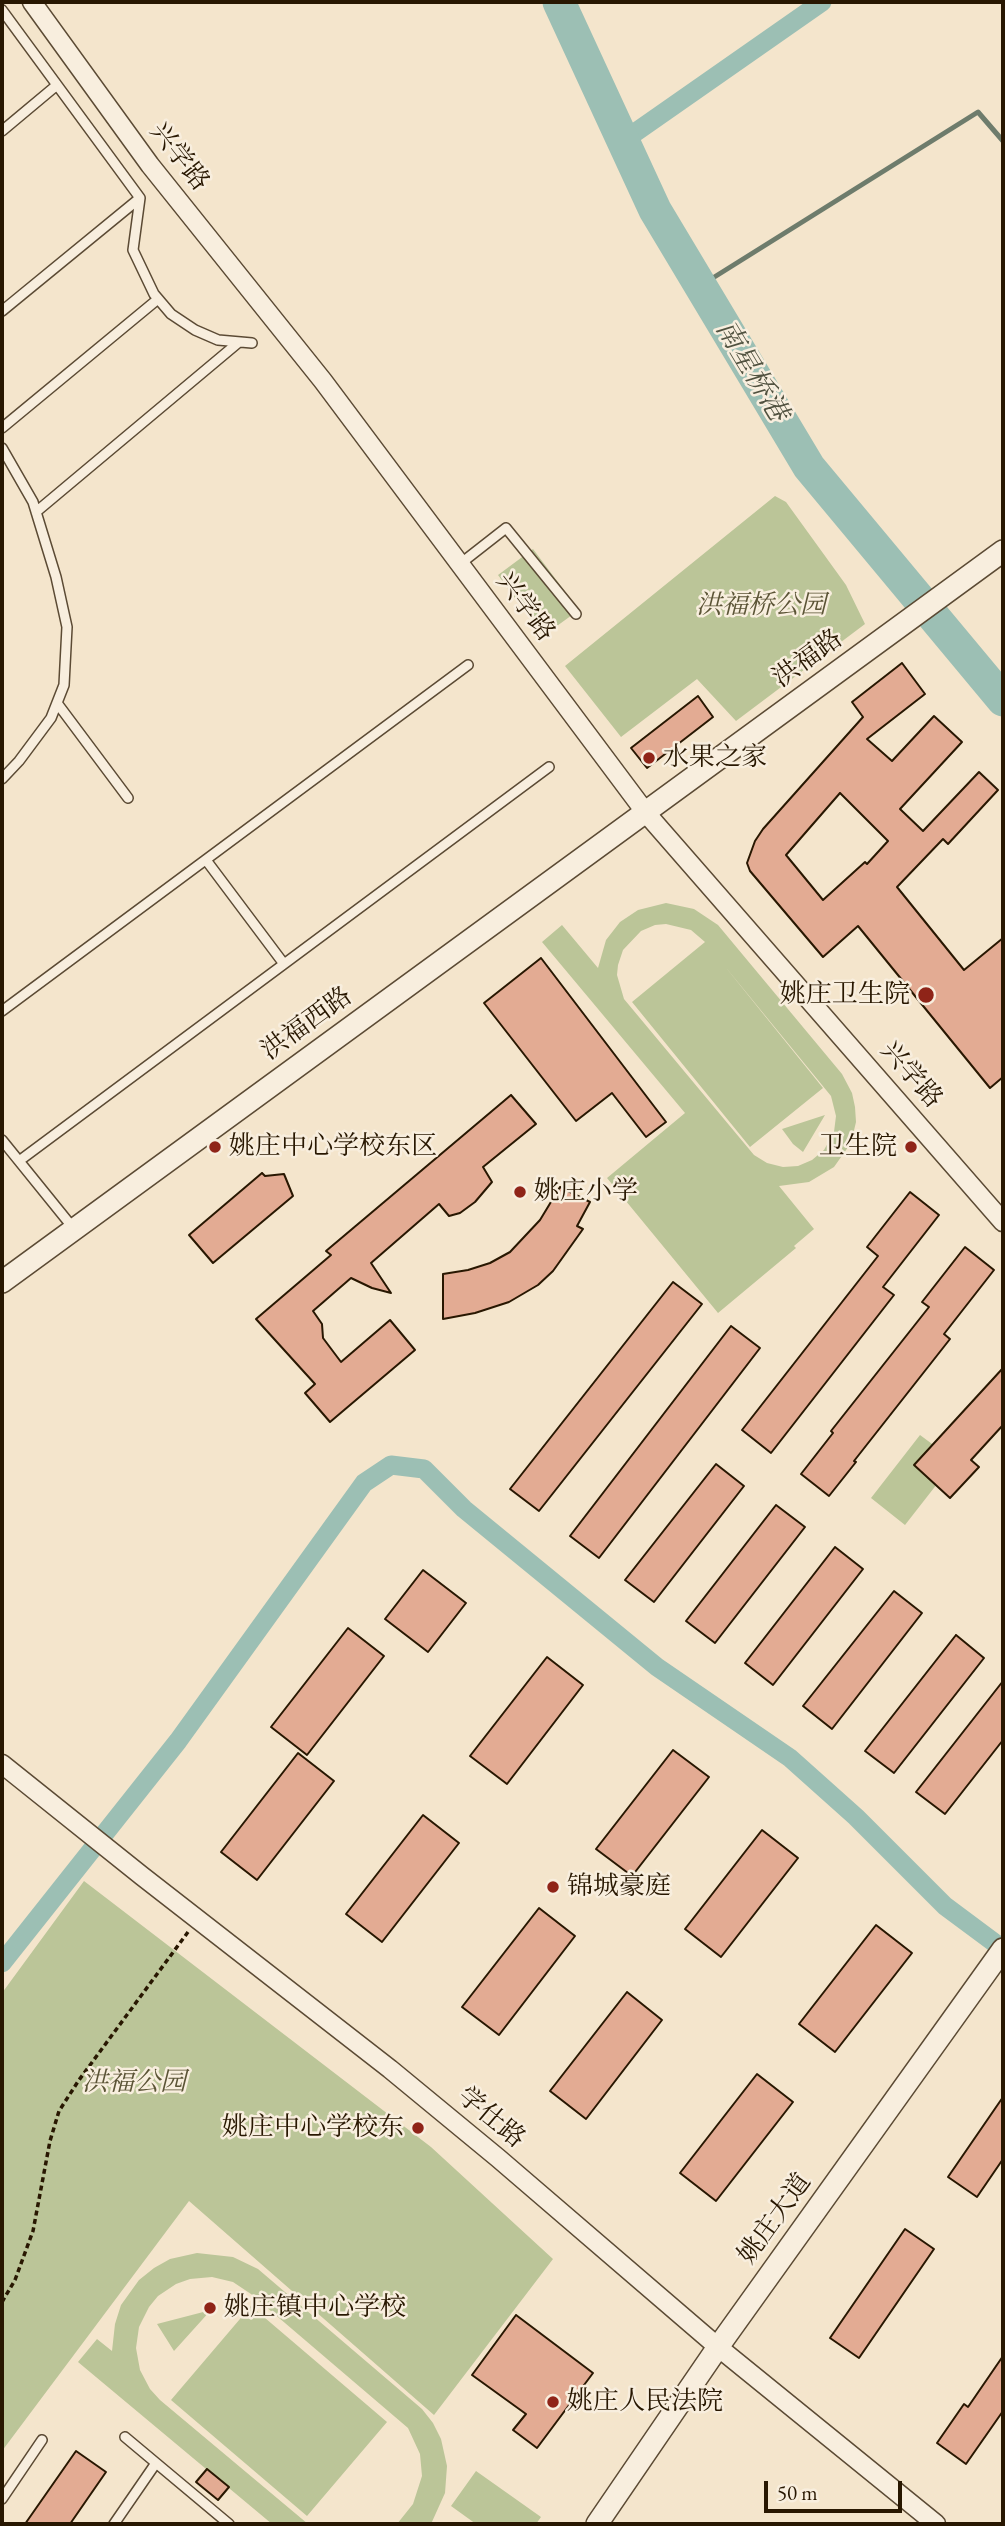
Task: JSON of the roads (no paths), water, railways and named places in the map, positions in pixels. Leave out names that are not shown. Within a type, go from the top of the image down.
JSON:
[{"type":"street","name":"兴学路","points":[[32,2],[150,165],[323,381],[646,813],[1003,1222]]},
{"type":"street","name":"洪福路","points":[[646,813],[1003,551]]},
{"type":"street","name":"洪福西路","points":[[2,1282],[646,813]]},
{"type":"street","name":"学仕路","points":[[2,1764],[390,2069],[507,2165],[718,2347],[936,2524]]},
{"type":"street","name":"姚庄大道","points":[[597,2524],[718,2347],[1003,1949]]},
{"type":"lane","points":[[2,10],[140,198],[133,250],[142,273],[158,299],[171,314],[195,331],[218,340],[252,343]]},
{"type":"lane","points":[[2,131],[57,85]]},
{"type":"lane","points":[[2,311],[140,198]]},
{"type":"lane","points":[[2,428],[158,299]]},
{"type":"lane","points":[[36,512],[239,342]]},
{"type":"lane","points":[[2,448],[33,502],[55,577],[66,627],[64,685],[51,718],[2,779]]},
{"type":"lane","points":[[460,564],[506,528],[576,614]]},
{"type":"lane","points":[[2,1011],[468,665]]},
{"type":"lane","points":[[57,703],[128,798]]},
{"type":"lane","points":[[19,1161],[549,766]]},
{"type":"lane","points":[[206,860],[284,964]]},
{"type":"lane","points":[[2,1140],[74,1229]]},
{"type":"lane","points":[[125,2437],[229,2524]]},
{"type":"lane","points":[[2,2499],[42,2440]]},
{"type":"lane","points":[[114,2524],[156,2463]]},
{"type":"waterway","name":"南星桥港","points":[[559,2],[655,210],[809,467],[1003,700]]},
{"type":"waterway","points":[[623,141],[822,2]]},
{"type":"waterway","points":[[700,286],[978,112],[1003,141]]},
{"type":"waterway","points":[[2,1963],[178,1741],[364,1483],[391,1465],[424,1469],[464,1509],[657,1667],[790,1758],[856,1817],[945,1906],[1003,1949]]},
{"type":"place","name":"水果之家","points":[[649,758]]},
{"type":"place","name":"姚庄卫生院","points":[[926,995]]},
{"type":"place","name":"姚庄中心学校东区","points":[[215,1147]]},
{"type":"place","name":"卫生院","points":[[911,1147]]},
{"type":"place","name":"姚庄小学","points":[[520,1192]]},
{"type":"place","name":"锦城豪庭","points":[[553,1887]]},
{"type":"place","name":"姚庄中心学校东","points":[[418,2128]]},
{"type":"place","name":"姚庄镇中心学校","points":[[210,2308]]},
{"type":"place","name":"姚庄人民法院","points":[[553,2402]]},
{"type":"park label","name":"洪福桥公园","points":[[761,606]]},
{"type":"park label","name":"洪福公园","points":[[134,2083]]}]
